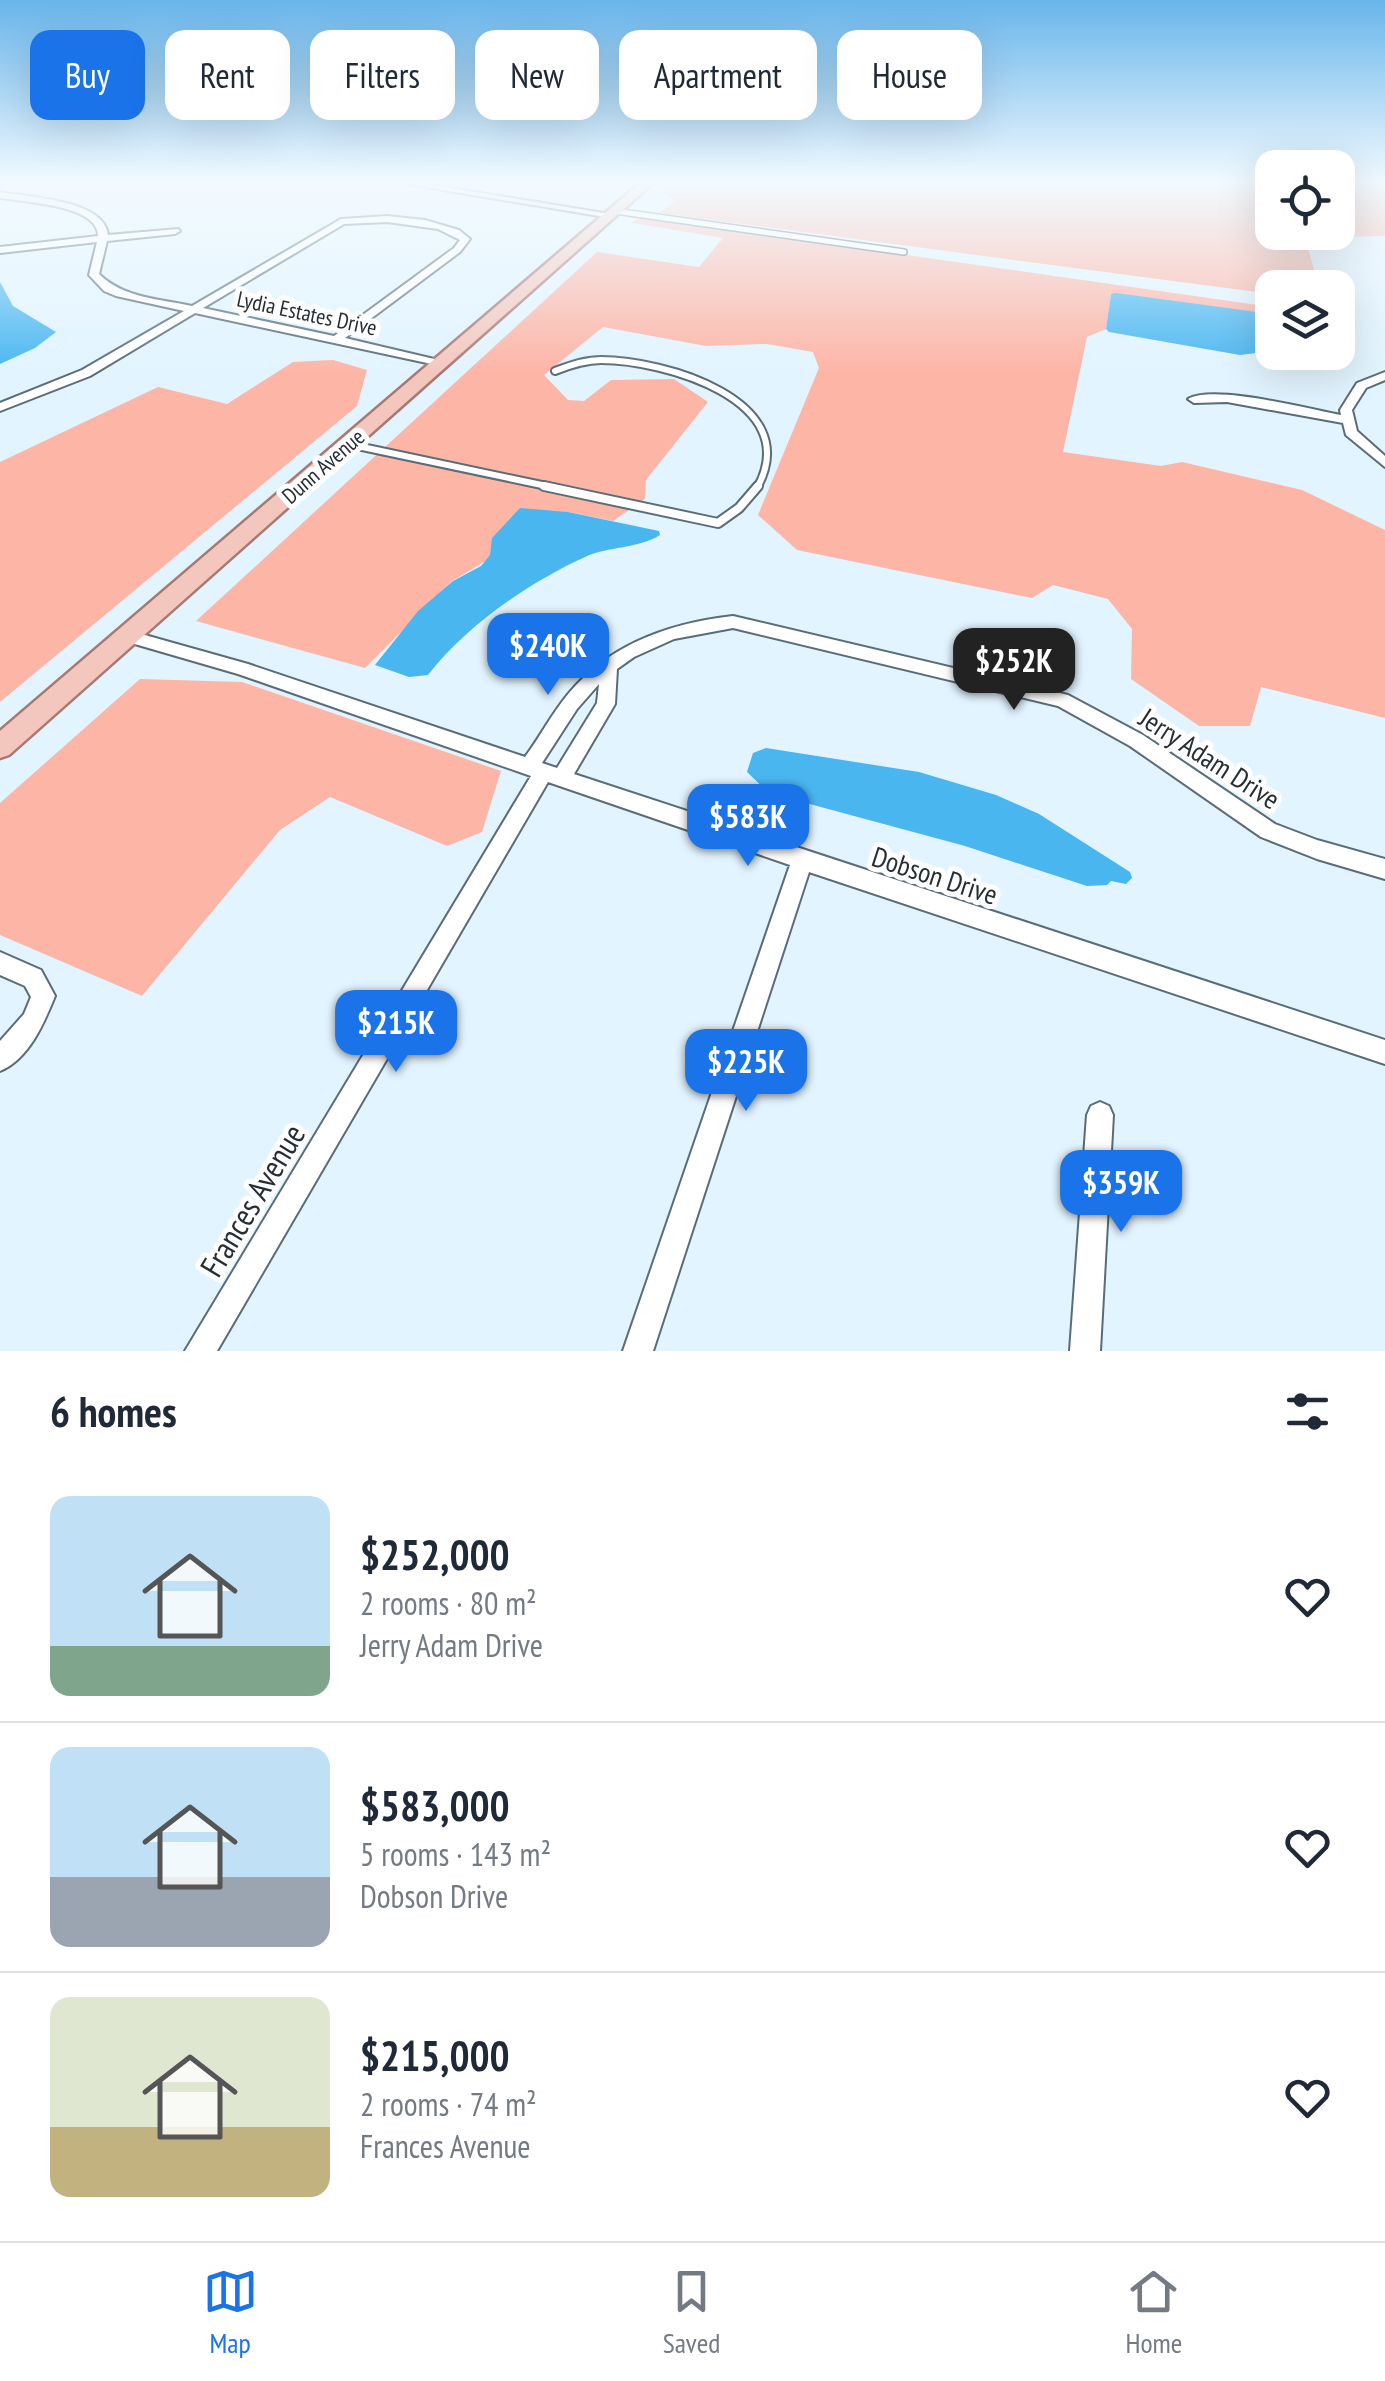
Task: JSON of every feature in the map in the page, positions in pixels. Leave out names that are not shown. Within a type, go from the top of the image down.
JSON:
[{"type":"main road","name":"Dunn Avenue","points":[[0,747],[574,247]]},
{"type":"street","points":[[0,250],[27,247]]},
{"type":"street","name":"Lydia Estates Drive","points":[[99,247],[92,267],[108,289],[441,362]]},
{"type":"street","points":[[0,406],[70,381],[296,247]]},
{"type":"street","points":[[336,339],[460,247]]},
{"type":"street","points":[[1385,376],[1361,386],[1351,396],[1347,420],[1362,445],[1385,463]]},
{"type":"street","points":[[1194,399],[1227,398],[1347,420]]},
{"type":"street","name":"Jerry Adam Drive","points":[[545,772],[578,695],[643,643],[678,630],[734,622],[1062,700],[1096,716],[1255,823],[1308,847],[1385,869]]},
{"type":"street","name":"Dobson Drive","points":[[127,636],[242,669],[802,860],[1385,1052]]},
{"type":"street","points":[[545,772],[606,704],[609,670]]},
{"type":"street","name":"Frances Avenue","points":[[200,1351],[545,772]]},
{"type":"street","points":[[638,1351],[802,860]]},
{"type":"street","points":[[0,963],[33,978],[44,996],[33,1022],[0,1059]]},
{"type":"street","points":[[1085,1351],[1100,1116]]},
{"type":"lane","points":[[867,247],[904,252]]},
{"type":"lane","points":[[348,444],[718,524],[732,516],[761,481],[767,447],[758,425],[746,409],[694,376],[612,360],[587,360],[555,371]]},
{"type":"shaded area","points":[[716,247],[851,247],[1255,305],[1255,312],[1111,294],[1106,329],[1087,337],[1063,452],[1161,466],[1182,462],[1302,490],[1385,530],[1385,718],[1261,687],[1250,726],[1199,726],[1131,679],[1132,629],[1108,599],[1053,585],[1032,598],[797,550],[758,515],[819,368],[813,352],[767,344],[706,346],[603,327],[544,375],[568,400],[584,401],[611,380],[674,379],[708,402],[646,480],[645,499],[613,521],[568,512],[452,581],[365,668],[196,621],[597,252],[699,267]]},
{"type":"shaded area","points":[[917,247],[1255,247],[1308,250],[1314,270],[1255,270],[1255,292]]},
{"type":"shaded area","points":[[333,360],[367,370],[357,406],[0,702],[0,462],[158,387],[227,404],[293,362]]},
{"type":"shaded area","points":[[140,679],[242,682],[501,771],[482,832],[447,846],[330,797],[280,830],[142,996],[0,935],[0,803]]},
{"type":"water","points":[[0,282],[13,306],[56,332],[35,348],[0,364]]},
{"type":"water","points":[[1111,294],[1255,312],[1255,353],[1240,355],[1109,332],[1106,329]]},
{"type":"water","points":[[520,508],[568,512],[659,531],[660,535],[594,553],[542,580],[479,623],[428,675],[409,677],[375,665],[418,611],[453,581],[481,566],[490,555],[492,538]]},
{"type":"water","points":[[766,748],[919,772],[996,795],[1039,814],[1130,872],[1132,878],[1126,884],[1111,881],[1107,885],[1087,886],[965,846],[769,793],[747,772],[753,753]]}]
